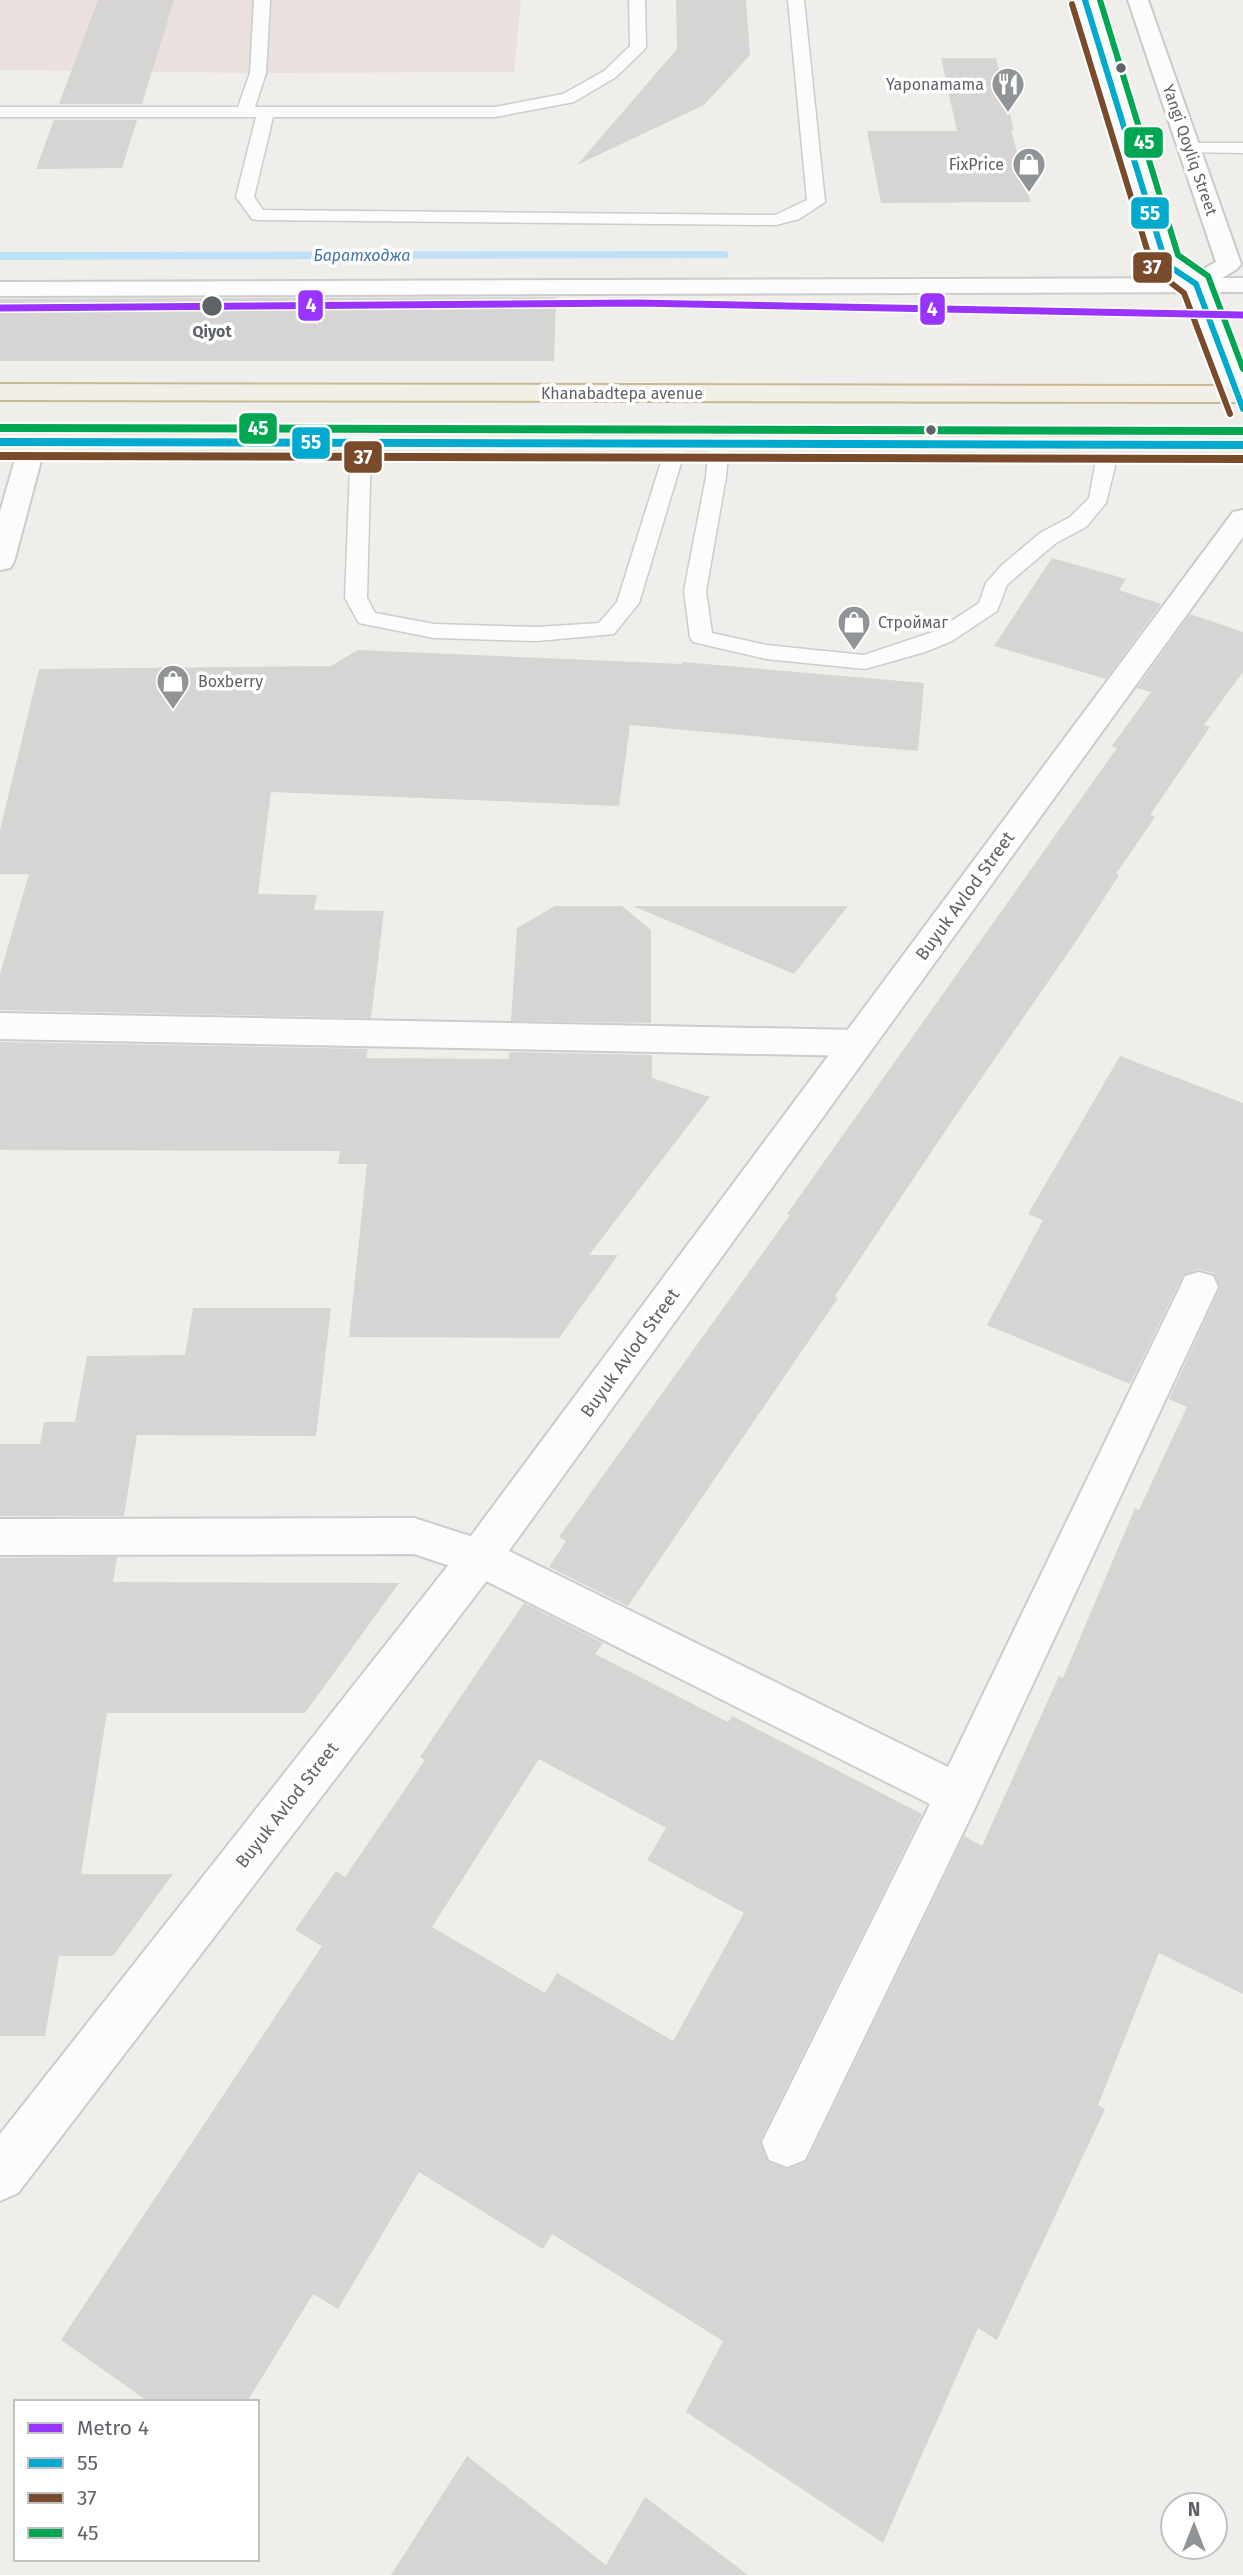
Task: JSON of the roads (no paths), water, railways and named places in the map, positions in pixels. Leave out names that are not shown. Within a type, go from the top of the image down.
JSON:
[{"type":"highway","name":"Khanabadtepa avenue","points":[[0,392],[1241,399]]},
{"type":"highway","points":[[0,442],[1243,445]]},
{"type":"street","points":[[1084,0],[1166,264],[1196,285],[1241,399]]},
{"type":"street","name":"Yangi Qoyliq Street","points":[[1138,0],[1229,264],[1196,285]]},
{"type":"street","points":[[0,289],[1243,285]]},
{"type":"street","points":[[0,562],[33,442]]},
{"type":"street","name":"Buyuk Avlod Street","points":[[0,2175],[480,1557],[1243,518]]},
{"type":"street","points":[[0,1026],[857,1043]]},
{"type":"street","points":[[787,2142],[958,1795],[1199,1287]]},
{"type":"street","points":[[0,1537],[414,1536],[480,1557],[958,1795]]},
{"type":"lane","points":[[245,112],[258,73],[262,0]]},
{"type":"lane","points":[[0,112],[495,112],[568,97],[610,74],[638,47],[637,0]]},
{"type":"lane","points":[[265,112],[246,197],[258,215],[776,220],[793,215],[816,202],[796,0]]},
{"type":"lane","points":[[1189,148],[1243,148]]},
{"type":"lane","points":[[361,443],[356,598],[367,618],[434,631],[537,634],[606,629],[628,603],[677,443]]},
{"type":"lane","points":[[719,444],[716,478],[695,591],[701,637],[766,652],[865,662],[944,636],[989,606],[997,583],[1009,570],[1048,538],[1078,522],[1099,499],[1105,466],[1104,444]]},
{"type":"waterway","name":"Баратходжа","points":[[0,256],[724,255]]},
{"type":"metro line","name":"4","points":[[0,308],[637,303],[1243,315]]},
{"type":"place","name":"Yaponamama","points":[[1008,114]]},
{"type":"place","name":"FixPrice","points":[[1029,194]]},
{"type":"place","name":"Qiyot","points":[[212,306]]},
{"type":"place","name":"Строймаг","points":[[854,652]]},
{"type":"place","name":"Boxberry","points":[[173,711]]}]
